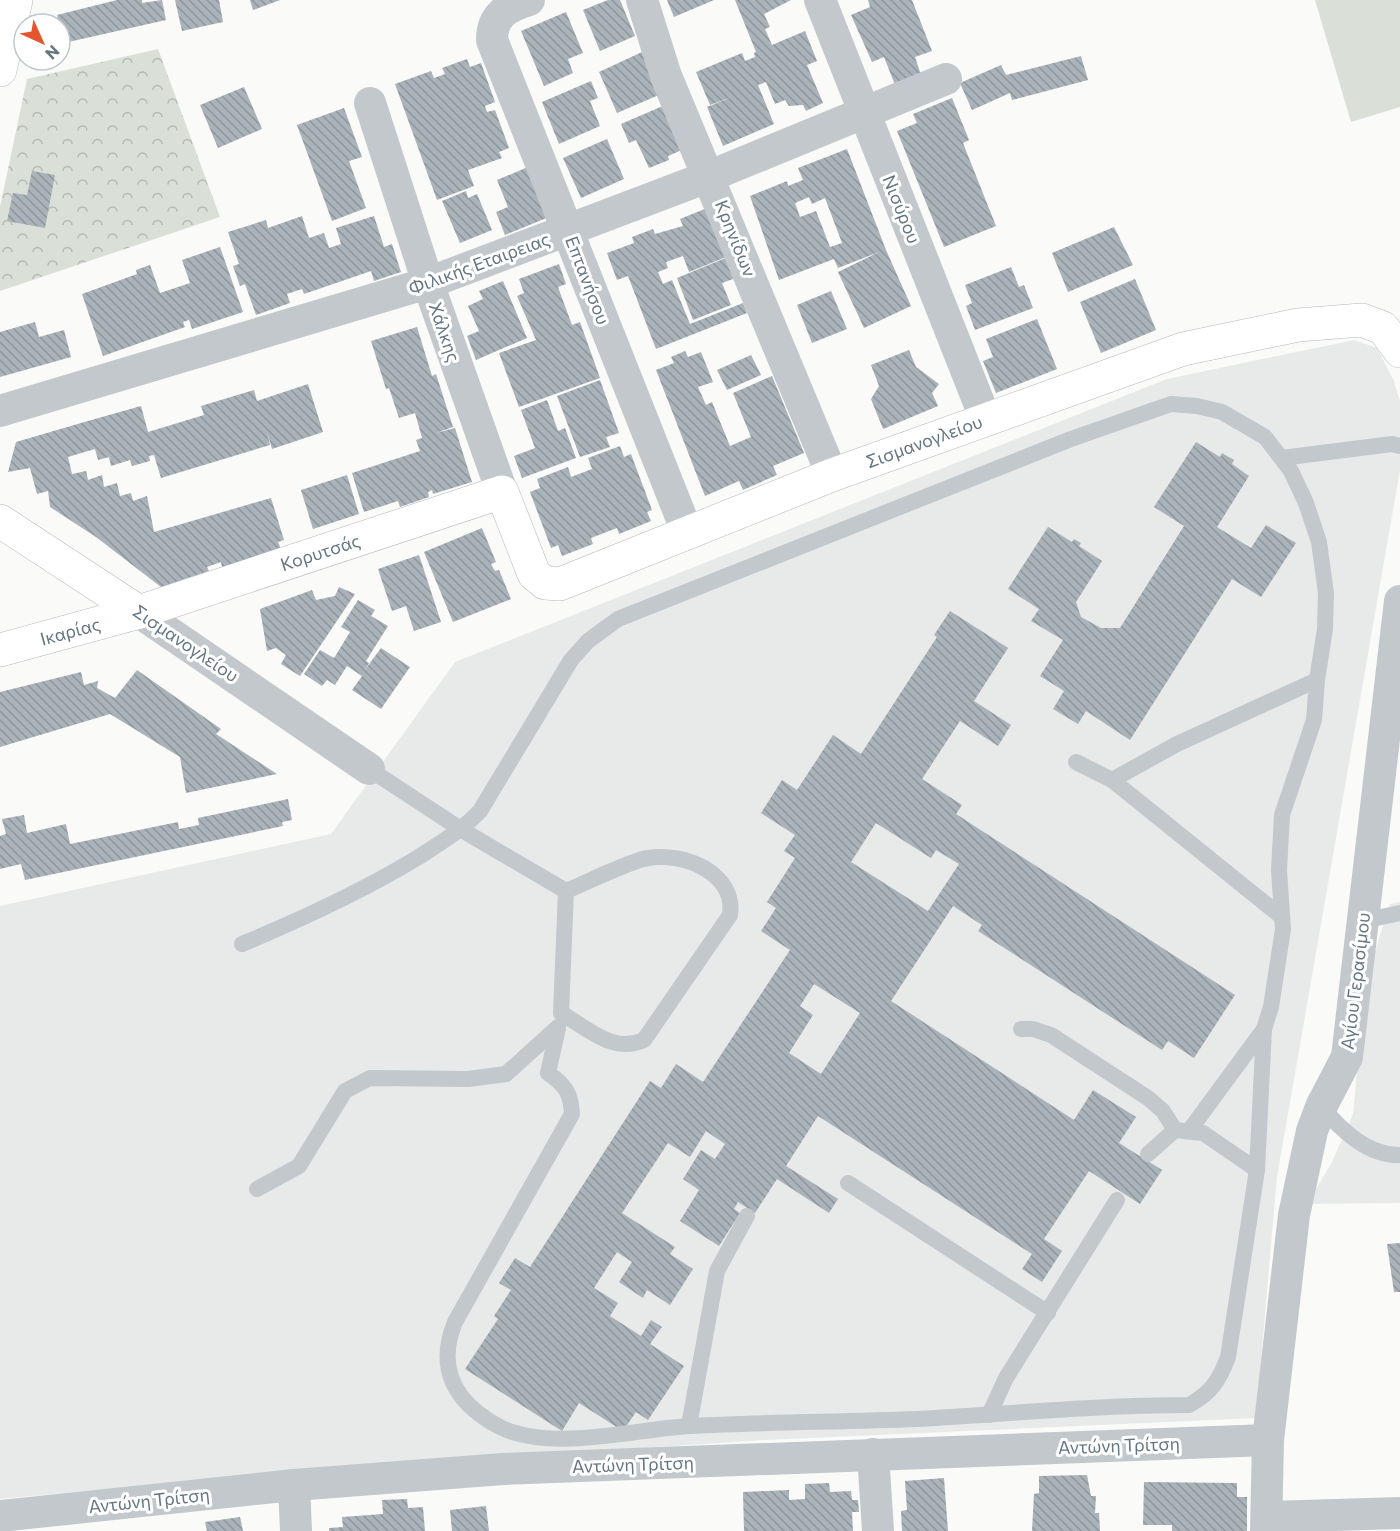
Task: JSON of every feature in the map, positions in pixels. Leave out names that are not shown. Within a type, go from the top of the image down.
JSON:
[{"type":"street","points":[[0,70],[16,0]]},
{"type":"street","name":"Επτανήσου","points":[[529,0],[512,5],[499,14],[492,28],[492,40],[687,532]]},
{"type":"street","name":"Κρηνίδων","points":[[642,0],[666,76],[710,176],[832,475]]},
{"type":"street","name":"Νισύρου","points":[[820,0],[985,418]]},
{"type":"street","name":"Φιλικής Εταιρειας","points":[[0,411],[428,283],[710,176],[863,111],[946,79]]},
{"type":"street","name":"Χάλκης","points":[[370,103],[428,283],[502,492]]},
{"type":"street","name":"Σισμανογλείου","points":[[502,492],[534,574],[545,583],[553,585],[832,475],[985,418],[1183,349],[1298,326],[1362,320],[1383,328],[1390,334],[1400,351]]},
{"type":"street","name":"Κορυτσάς","points":[[139,612],[502,492]]},
{"type":"street","name":"Σισμανογλείου","points":[[0,521],[139,612],[369,769]]},
{"type":"street","name":"Αγίου Γερασίμου","points":[[1267,1524],[1268,1440],[1294,1215],[1312,1131],[1321,1107],[1347,1057],[1399,611]]},
{"type":"street","name":"Ικαρίας","points":[[0,650],[139,612]]},
{"type":"street","name":"Αντώνη Τρίτση","points":[[0,1516],[294,1485],[503,1469],[1268,1440]]},
{"type":"street","points":[[873,1454],[878,1531]]},
{"type":"street","points":[[294,1485],[296,1531]]},
{"type":"street","points":[[1267,1524],[1400,1513]]},
{"type":"lane","points":[[242,944],[307,917],[376,882],[462,830],[480,811],[571,660],[588,641],[618,619],[1071,439],[1171,404],[1222,412],[1265,437],[1282,458],[1306,503],[1318,542],[1326,593],[1325,629],[1317,680],[1314,720],[1282,815],[1279,870],[1283,929],[1279,963],[1264,1029],[1257,1170],[1228,1357],[1219,1382],[1205,1397],[1189,1406],[689,1426],[562,1439],[535,1436],[499,1426],[464,1402],[450,1378],[446,1361],[448,1337],[572,1114],[571,1098],[564,1084],[548,1073],[560,1021],[566,891]]},
{"type":"lane","points":[[1282,458],[1392,444],[1400,446]]},
{"type":"lane","points":[[1112,780],[1177,744],[1317,680]]},
{"type":"lane","points":[[1076,762],[1112,780],[1282,917]]},
{"type":"lane","points":[[369,769],[462,830],[566,891]]},
{"type":"lane","points":[[560,1021],[622,1046],[631,1046],[644,1040],[730,915],[731,905],[729,893],[720,879],[705,869],[672,858],[647,858],[566,891]]},
{"type":"lane","points":[[1362,921],[1400,913]]},
{"type":"lane","points":[[257,1189],[299,1166],[345,1091],[370,1078],[468,1079],[506,1074],[560,1021]]},
{"type":"lane","points":[[1021,1029],[1033,1029],[1051,1035],[1163,1111],[1182,1131],[1203,1133],[1257,1170]]},
{"type":"lane","points":[[1148,1154],[1182,1131],[1264,1029]]},
{"type":"lane","points":[[1321,1107],[1341,1130],[1365,1146],[1392,1155],[1400,1155]]},
{"type":"lane","points":[[848,1182],[1048,1313]]},
{"type":"lane","points":[[989,1415],[1006,1378],[1117,1200]]},
{"type":"lane","points":[[689,1426],[717,1271],[747,1216]]},
{"type":"shaded area","points":[[1354,340],[1377,348],[1393,379],[1400,401],[1400,470],[1277,1177],[1256,1418],[765,1440],[309,1470],[0,1499],[0,906],[331,834],[455,662],[1167,379]]},
{"type":"shaded area","points":[[1400,902],[1400,1203],[1307,1204],[1332,1162],[1353,1114],[1366,979],[1390,904]]},
{"type":"green space","points":[[1315,0],[1400,0],[1400,107],[1351,122]]},
{"type":"green space","points":[[158,49],[220,217],[0,291],[0,207],[27,79],[58,72],[72,72],[72,69]]},
{"type":"building","points":[[117,0],[142,0],[142,3],[162,0],[166,20],[72,41],[72,12],[69,12]]},
{"type":"building","points":[[175,0],[219,0],[223,22],[182,31]]},
{"type":"building","points":[[250,0],[280,0],[253,10]]},
{"type":"building","points":[[608,0],[620,0],[635,36],[600,51],[583,10]]},
{"type":"building","points":[[667,0],[714,0],[674,17]]},
{"type":"building","points":[[735,0],[791,0],[764,14],[770,27],[765,29],[772,45],[805,31],[817,61],[807,65],[823,103],[806,111],[803,105],[789,106],[785,100],[775,104],[766,82],[758,85],[774,124],[723,146],[707,107],[732,97],[710,105],[696,72],[742,53],[745,61],[755,57],[756,52]]},
{"type":"building","points":[[868,0],[912,0],[932,51],[915,57],[921,75],[895,85],[884,57],[872,62],[851,15],[870,7]]},
{"type":"building","points":[[566,12],[583,53],[568,59],[573,73],[544,86],[521,31]]},
{"type":"building","points":[[642,52],[661,94],[617,113],[599,72]]},
{"type":"building","points":[[1081,56],[1088,80],[1012,100],[1010,93],[972,110],[960,83],[1001,65],[1006,75]]},
{"type":"building","points":[[467,59],[470,67],[481,63],[495,102],[485,106],[487,112],[495,110],[509,148],[499,152],[502,158],[468,170],[474,186],[437,200],[395,84],[431,71],[434,78],[445,74],[442,68]]},
{"type":"building","points":[[591,81],[598,98],[590,101],[600,126],[559,144],[542,102]]},
{"type":"building","points":[[244,87],[262,129],[218,148],[200,105]]},
{"type":"building","points":[[952,98],[969,140],[963,143],[996,226],[944,247],[897,131],[917,123],[913,114]]},
{"type":"building","points":[[672,102],[691,146],[668,156],[669,160],[649,168],[636,140],[629,143],[621,124]]},
{"type":"building","points":[[344,108],[362,157],[349,161],[366,208],[332,221],[297,125]]},
{"type":"building","points":[[607,139],[624,179],[581,198],[563,158]]},
{"type":"building","points":[[847,149],[886,250],[911,306],[864,328],[838,272],[879,252],[838,268],[834,259],[779,280],[750,196],[787,181],[788,186],[803,180],[798,168]],"holes":[[[809,197],[812,204],[825,198],[842,243],[830,247],[816,211],[800,217],[795,203]]]},
{"type":"building","points":[[528,167],[549,217],[505,235],[496,212],[508,207],[497,180]]},
{"type":"building","points":[[32,171],[55,175],[45,228],[7,221],[13,193],[27,195]]},
{"type":"building","points":[[466,191],[468,198],[477,194],[492,230],[460,243],[442,201]]},
{"type":"building","points":[[712,206],[731,255],[689,272],[683,256],[666,262],[668,268],[658,272],[663,284],[672,280],[690,324],[743,303],[747,313],[656,349],[628,276],[617,280],[607,253],[634,243],[632,237],[653,229],[655,234],[683,226],[680,219]]},
{"type":"building","points":[[302,216],[309,238],[324,233],[329,248],[341,244],[336,228],[374,216],[384,247],[392,244],[401,272],[374,281],[371,271],[304,294],[302,289],[287,294],[290,303],[256,315],[245,284],[240,286],[233,266],[239,264],[228,232],[266,220],[268,228]]},
{"type":"building","points":[[1114,227],[1133,265],[1068,292],[1052,253]]},
{"type":"building","points":[[220,247],[243,312],[192,329],[189,320],[183,322],[185,327],[103,356],[82,294],[137,274],[136,270],[150,265],[160,293],[190,283],[182,260]]},
{"type":"building","points":[[728,257],[736,278],[722,283],[731,305],[693,320],[677,278]]},
{"type":"building","points":[[559,264],[566,284],[558,287],[572,325],[580,322],[600,378],[519,407],[499,353],[536,340],[517,296],[524,293],[519,279]]},
{"type":"building","points":[[1011,267],[1019,287],[1024,285],[1033,308],[975,330],[966,306],[972,303],[965,285]]},
{"type":"building","points":[[1135,279],[1156,330],[1101,353],[1080,302]]},
{"type":"building","points":[[503,281],[527,338],[476,360],[467,336],[479,331],[468,306],[483,299],[479,291]]},
{"type":"building","points":[[831,291],[847,329],[812,343],[797,305]]},
{"type":"building","points":[[1037,319],[1057,369],[996,393],[983,361],[993,357],[986,339]]},
{"type":"building","points":[[35,322],[39,337],[64,330],[71,357],[0,377],[0,332]]},
{"type":"building","points":[[417,327],[432,376],[436,374],[453,427],[436,433],[455,428],[472,482],[433,494],[432,490],[428,492],[429,497],[400,507],[398,501],[364,512],[352,473],[420,451],[416,440],[422,438],[415,413],[399,418],[389,388],[386,389],[371,341]]},
{"type":"building","points":[[909,350],[916,367],[939,384],[932,393],[938,406],[883,429],[871,399],[879,386],[871,365]]},
{"type":"building","points":[[685,351],[688,357],[701,352],[713,382],[698,387],[706,405],[712,402],[730,446],[751,437],[733,393],[772,376],[804,453],[773,466],[777,475],[743,490],[739,481],[705,496],[656,370],[674,363],[671,357]]},
{"type":"building","points":[[751,355],[761,375],[727,390],[717,370]]},
{"type":"building","points":[[600,380],[619,433],[606,437],[610,447],[580,457],[557,396]]},
{"type":"building","points":[[308,384],[323,432],[272,449],[267,432],[270,445],[161,478],[154,455],[149,456],[150,461],[132,466],[130,460],[111,466],[109,457],[98,460],[95,449],[68,457],[72,474],[86,471],[88,480],[102,475],[104,487],[117,483],[120,496],[131,493],[133,501],[147,496],[154,532],[271,498],[284,540],[278,542],[281,549],[222,567],[221,562],[207,567],[209,571],[161,587],[96,537],[50,507],[48,491],[37,494],[30,468],[8,472],[16,442],[141,406],[148,432],[204,415],[201,406],[254,390],[257,401]]},
{"type":"building","points":[[547,400],[558,431],[565,428],[576,458],[522,478],[514,456],[535,448],[521,410]]},
{"type":"building","points":[[1196,442],[1220,457],[1222,453],[1234,460],[1232,464],[1249,476],[1217,527],[1251,548],[1266,525],[1296,543],[1261,597],[1232,579],[1130,740],[1086,711],[1078,724],[1053,709],[1064,691],[1040,676],[1063,640],[1031,621],[1039,609],[1008,589],[1048,527],[1072,542],[1074,539],[1081,543],[1079,546],[1102,561],[1076,602],[1081,617],[1101,628],[1120,628],[1184,526],[1154,507]]},
{"type":"building","points":[[620,446],[624,457],[631,454],[652,510],[647,512],[651,521],[619,534],[617,528],[591,538],[593,544],[562,556],[558,545],[551,548],[530,492],[540,488],[537,479],[568,467],[571,477],[592,469],[588,458]]},
{"type":"building","points":[[347,475],[359,514],[313,529],[301,490]]},
{"type":"building","points":[[482,528],[496,562],[491,564],[495,571],[499,570],[511,599],[453,622],[424,552]]},
{"type":"building","points":[[419,555],[441,622],[414,631],[406,606],[392,611],[378,569]]},
{"type":"building","points":[[339,587],[355,594],[300,676],[281,664],[286,655],[276,648],[267,651],[260,609],[312,590],[316,600],[335,596]]},
{"type":"building","points":[[358,600],[375,610],[371,616],[388,626],[366,661],[369,663],[364,671],[381,648],[410,667],[381,709],[352,690],[362,676],[347,666],[335,685],[327,680],[322,686],[304,674],[320,650],[334,658],[350,632],[341,627]]},
{"type":"building","points":[[950,611],[1008,648],[974,701],[1011,725],[998,746],[960,721],[922,779],[962,805],[956,814],[1235,995],[1194,1058],[1168,1041],[1162,1050],[978,931],[982,925],[953,906],[891,1001],[1074,1120],[1093,1090],[1136,1117],[1119,1143],[1162,1170],[1140,1204],[1089,1171],[1044,1239],[1062,1251],[1042,1282],[1022,1269],[1032,1254],[818,1116],[786,1166],[838,1199],[829,1213],[777,1179],[755,1213],[738,1202],[734,1209],[740,1213],[719,1246],[680,1221],[699,1190],[683,1179],[701,1150],[715,1159],[725,1144],[706,1131],[690,1157],[668,1143],[622,1213],[675,1247],[670,1254],[693,1269],[670,1305],[647,1290],[643,1298],[619,1282],[632,1262],[617,1252],[594,1288],[618,1303],[610,1316],[641,1336],[651,1320],[662,1327],[650,1344],[684,1366],[648,1420],[636,1412],[623,1431],[579,1403],[562,1431],[465,1369],[498,1319],[494,1316],[511,1290],[499,1283],[515,1258],[530,1267],[650,1081],[661,1088],[676,1064],[703,1082],[790,950],[761,931],[776,908],[767,902],[795,858],[784,851],[795,835],[761,813],[782,780],[797,790],[833,735],[861,754],[937,637],[934,635]],"holes":[[[876,823],[931,858],[936,850],[959,864],[928,911],[851,862]],[[814,984],[860,1013],[821,1074],[789,1053],[813,1015],[800,1006]]]},
{"type":"building","points":[[137,670],[221,729],[216,734],[277,774],[186,793],[180,757],[110,714],[0,747],[0,692],[81,672],[84,685],[98,681],[97,688],[115,698]]},
{"type":"building","points":[[288,799],[292,820],[282,822],[283,826],[25,880],[21,864],[0,869],[0,836],[6,834],[2,819],[24,815],[27,833],[66,824],[70,844],[178,822],[179,829],[199,825],[198,818]]},
{"type":"building","points":[[1400,1243],[1400,1292],[1394,1292],[1387,1244]]},
{"type":"building","points":[[1087,1475],[1091,1496],[1096,1496],[1095,1513],[1099,1513],[1100,1531],[1032,1531],[1034,1494],[1039,1493],[1039,1476]]},
{"type":"building","points":[[944,1478],[948,1531],[902,1531],[901,1511],[907,1510],[905,1481]]},
{"type":"building","points":[[1144,1482],[1237,1483],[1237,1497],[1247,1497],[1247,1531],[1172,1531],[1172,1525],[1143,1525]]},
{"type":"building","points":[[829,1483],[830,1492],[851,1491],[852,1500],[858,1500],[859,1512],[852,1512],[853,1531],[744,1531],[743,1492],[789,1490],[789,1500],[805,1499],[805,1484]]},
{"type":"building","points":[[407,1499],[408,1508],[423,1507],[425,1531],[329,1531],[329,1528],[343,1527],[342,1517],[383,1514],[382,1500]]},
{"type":"building","points":[[486,1506],[489,1531],[452,1531],[450,1510]]},
{"type":"building","points":[[240,1517],[243,1531],[207,1531],[205,1522]]}]
